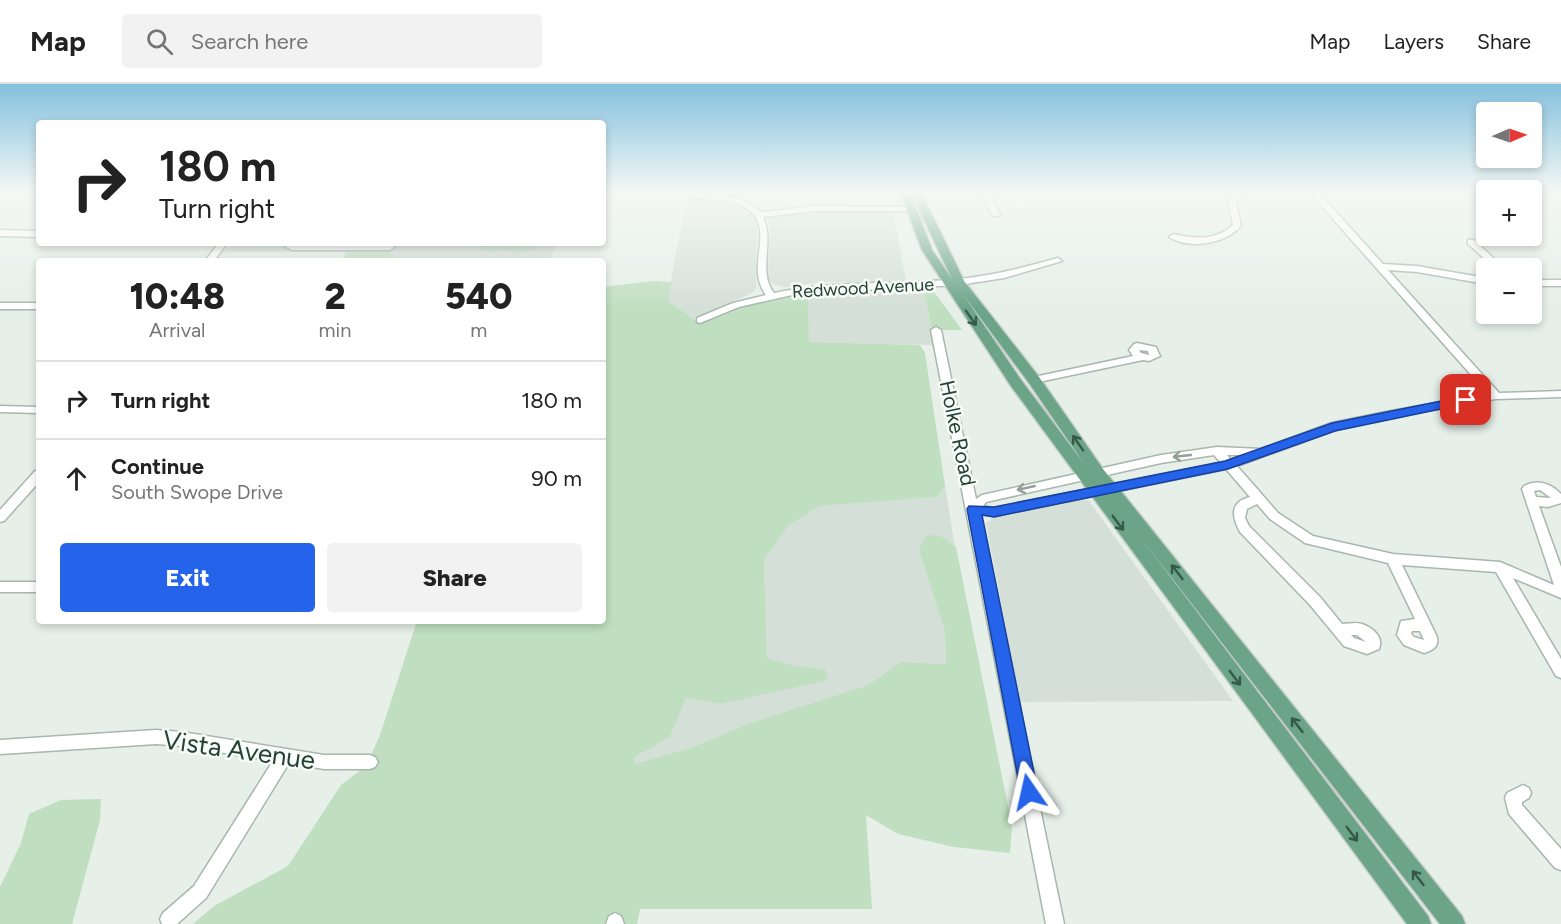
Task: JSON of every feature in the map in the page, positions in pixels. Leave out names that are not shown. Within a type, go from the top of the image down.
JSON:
[{"type":"main road","points":[[919,231],[927,250],[1034,380],[1091,474]]},
{"type":"main road","points":[[932,231],[953,283],[1420,924]]},
{"type":"main road","points":[[1104,491],[1454,924]]},
{"type":"street","points":[[764,231],[762,279],[771,295]]},
{"type":"street","points":[[1173,237],[1206,241],[1233,231]]},
{"type":"street","points":[[1349,231],[1496,396]]},
{"type":"street","points":[[0,232],[36,234]]},
{"type":"street","points":[[1471,242],[1489,258]]},
{"type":"street","points":[[211,258],[221,246]]},
{"type":"street","points":[[288,246],[292,248],[390,247]]},
{"type":"street","name":"Redwood Avenue","points":[[699,320],[736,305],[771,295],[831,287],[953,283],[1004,275],[1058,261]]},
{"type":"street","points":[[1381,267],[1416,268],[1476,279]]},
{"type":"street","points":[[1542,283],[1561,283]]},
{"type":"street","points":[[0,306],[36,306]]},
{"type":"street","name":"Holke Road","points":[[936,330],[974,509],[1055,924]]},
{"type":"street","points":[[1034,380],[1141,357]]},
{"type":"street","points":[[974,509],[994,512],[1228,465],[1332,427],[1447,402],[1496,396],[1561,394]]},
{"type":"street","points":[[0,409],[36,410]]},
{"type":"street","points":[[974,509],[982,499],[1161,459],[1217,451],[1261,452]]},
{"type":"street","points":[[1217,451],[1257,500],[1289,528],[1309,540],[1393,559],[1500,567],[1561,593]]},
{"type":"street","points":[[0,518],[36,477]]},
{"type":"street","points":[[1257,500],[1249,501],[1241,507],[1239,518],[1244,529],[1339,630]]},
{"type":"street","points":[[1532,500],[1561,585]]},
{"type":"street","points":[[1393,559],[1425,625]]},
{"type":"street","points":[[1500,567],[1556,657],[1561,672]]},
{"type":"street","points":[[0,587],[36,587]]},
{"type":"street","name":"Vista Avenue","points":[[0,747],[156,737],[182,739],[324,762],[370,762]]},
{"type":"street","points":[[169,919],[200,892],[285,756]]},
{"type":"street","points":[[1524,793],[1513,798],[1515,809],[1561,862]]},
{"type":"shaded area","points":[[680,231],[757,231],[756,289],[750,294],[693,318],[667,301]]},
{"type":"shaded area","points":[[770,231],[897,231],[906,282],[823,282],[785,287],[773,284],[768,278]]},
{"type":"shaded area","points":[[230,246],[555,246],[551,258],[343,258],[346,252],[225,252]]},
{"type":"shaded area","points":[[923,289],[935,345],[809,342],[808,292]]},
{"type":"shaded area","points":[[945,486],[955,547],[941,536],[919,550],[945,632],[946,664],[901,662],[868,685],[750,723],[693,747],[634,764],[635,757],[670,737],[686,698],[720,704],[825,669],[795,666],[767,659],[764,560],[788,526],[820,506],[937,497]]},
{"type":"shaded area","points":[[1078,499],[1089,501],[1233,701],[1020,702],[986,523],[996,516]]},
{"type":"green space","points":[[478,246],[533,247],[522,253],[510,252],[502,248],[492,253]]},
{"type":"green space","points":[[348,250],[387,251],[397,258],[343,258]]},
{"type":"green space","points":[[652,281],[671,282],[668,301],[701,324],[757,302],[808,292],[809,342],[920,345],[925,353],[945,486],[937,497],[820,506],[788,526],[764,560],[767,658],[795,666],[825,669],[828,680],[720,704],[686,698],[670,737],[635,757],[634,764],[693,747],[750,723],[868,685],[901,662],[946,664],[945,632],[919,550],[926,535],[941,536],[956,547],[1012,826],[1010,853],[954,847],[898,834],[866,815],[872,909],[640,909],[637,924],[193,924],[214,906],[288,866],[341,785],[366,766],[380,735],[416,624],[606,624],[606,287]]},
{"type":"green space","points":[[923,289],[935,293],[962,330],[932,330]]},
{"type":"green space","points":[[101,799],[100,820],[72,924],[0,924],[0,887],[21,843],[29,814],[61,800]]},
{"type":"route","points":[[1029,792],[997,639],[974,509],[994,512],[1228,465],[1332,427],[1466,400]]}]
